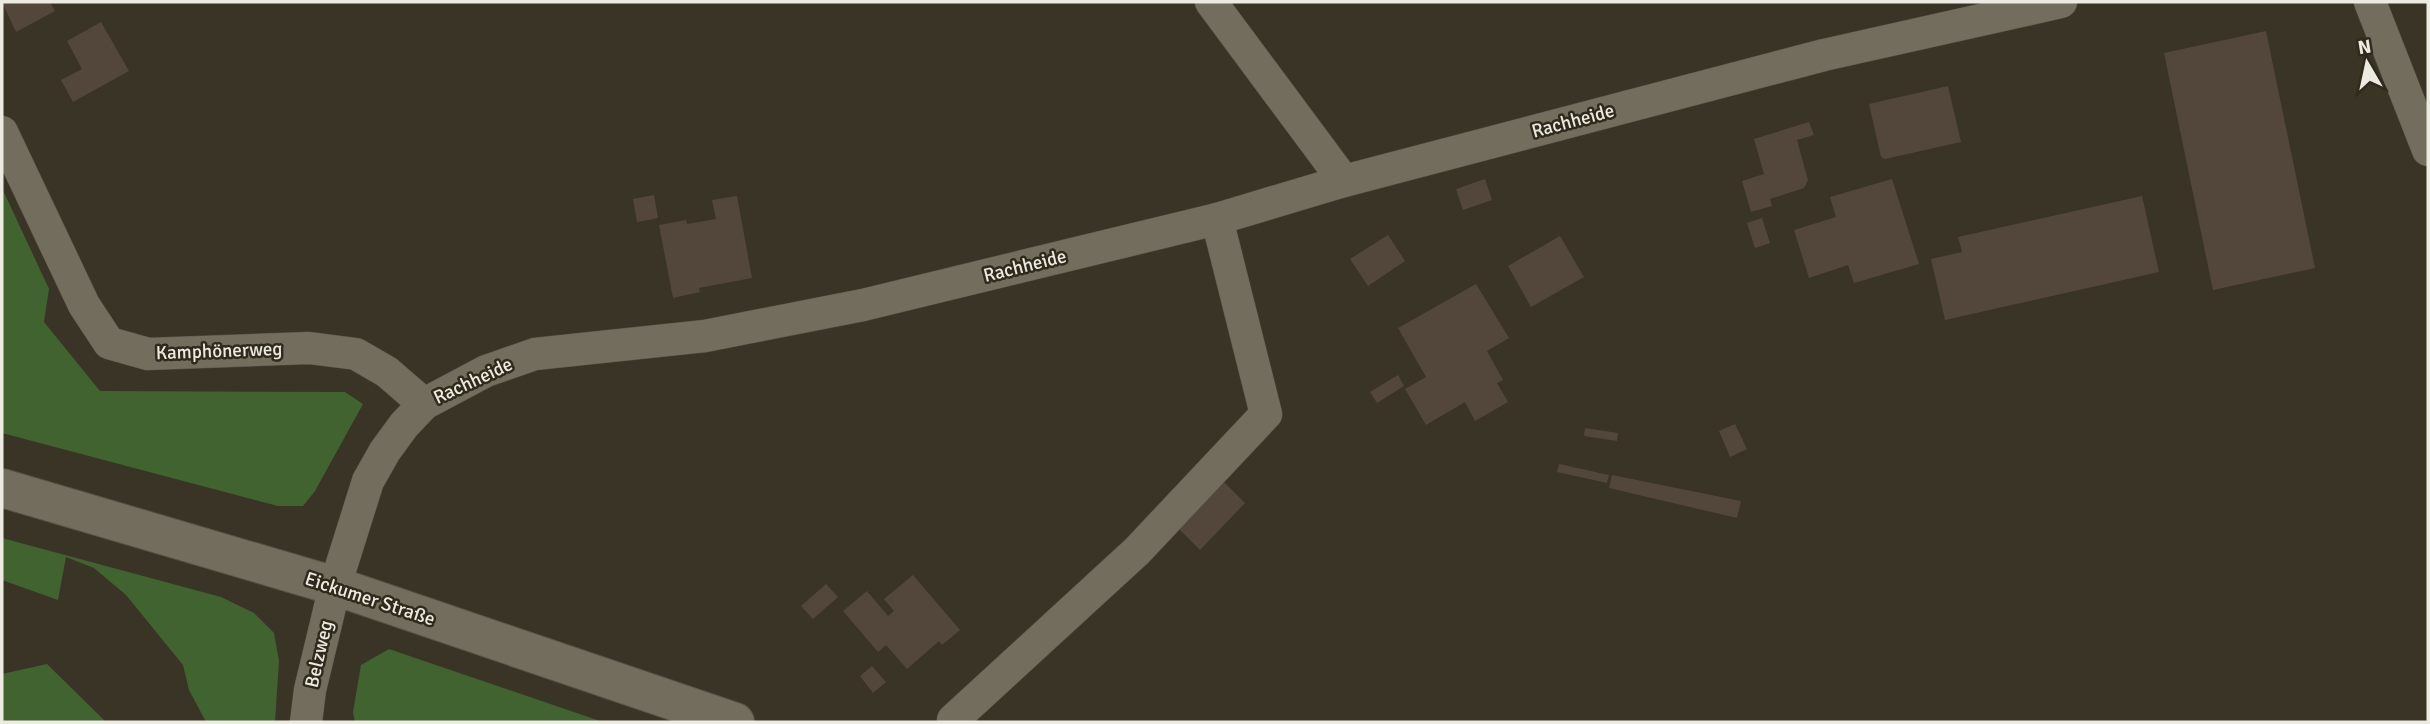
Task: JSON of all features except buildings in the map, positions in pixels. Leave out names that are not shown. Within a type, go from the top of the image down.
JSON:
[{"type":"main road","name":"Eickumer Straße","points":[[2,488],[335,586],[735,722]]},
{"type":"street","points":[[1211,2],[1344,181]]},
{"type":"street","name":"Rachheide","points":[[335,586],[369,481],[385,451],[404,425],[424,404],[486,371],[535,354],[705,336],[863,305],[1217,219],[1344,181],[1824,55],[2061,2]]},
{"type":"street","points":[[2370,2],[2428,150]]},
{"type":"street","name":"Kamphönerweg","points":[[2,131],[84,305],[109,343],[148,354],[309,348],[356,354],[387,372],[424,404]]},
{"type":"street","points":[[953,720],[1137,551],[1266,414],[1217,219]]},
{"type":"street","name":"Belzweg","points":[[306,722],[310,690],[335,586]]},
{"type":"green space","points":[[2,188],[49,289],[44,322],[100,391],[345,392],[363,404],[315,491],[303,506],[278,506],[2,433]]},
{"type":"green space","points":[[2,538],[221,597],[254,613],[274,633],[279,661],[275,722],[206,722],[189,690],[183,665],[126,595],[94,568],[66,557],[58,600],[2,580]]},
{"type":"green space","points":[[389,649],[603,722],[355,722],[353,712],[361,665]]},
{"type":"green space","points":[[47,664],[106,722],[2,722],[2,674]]}]
